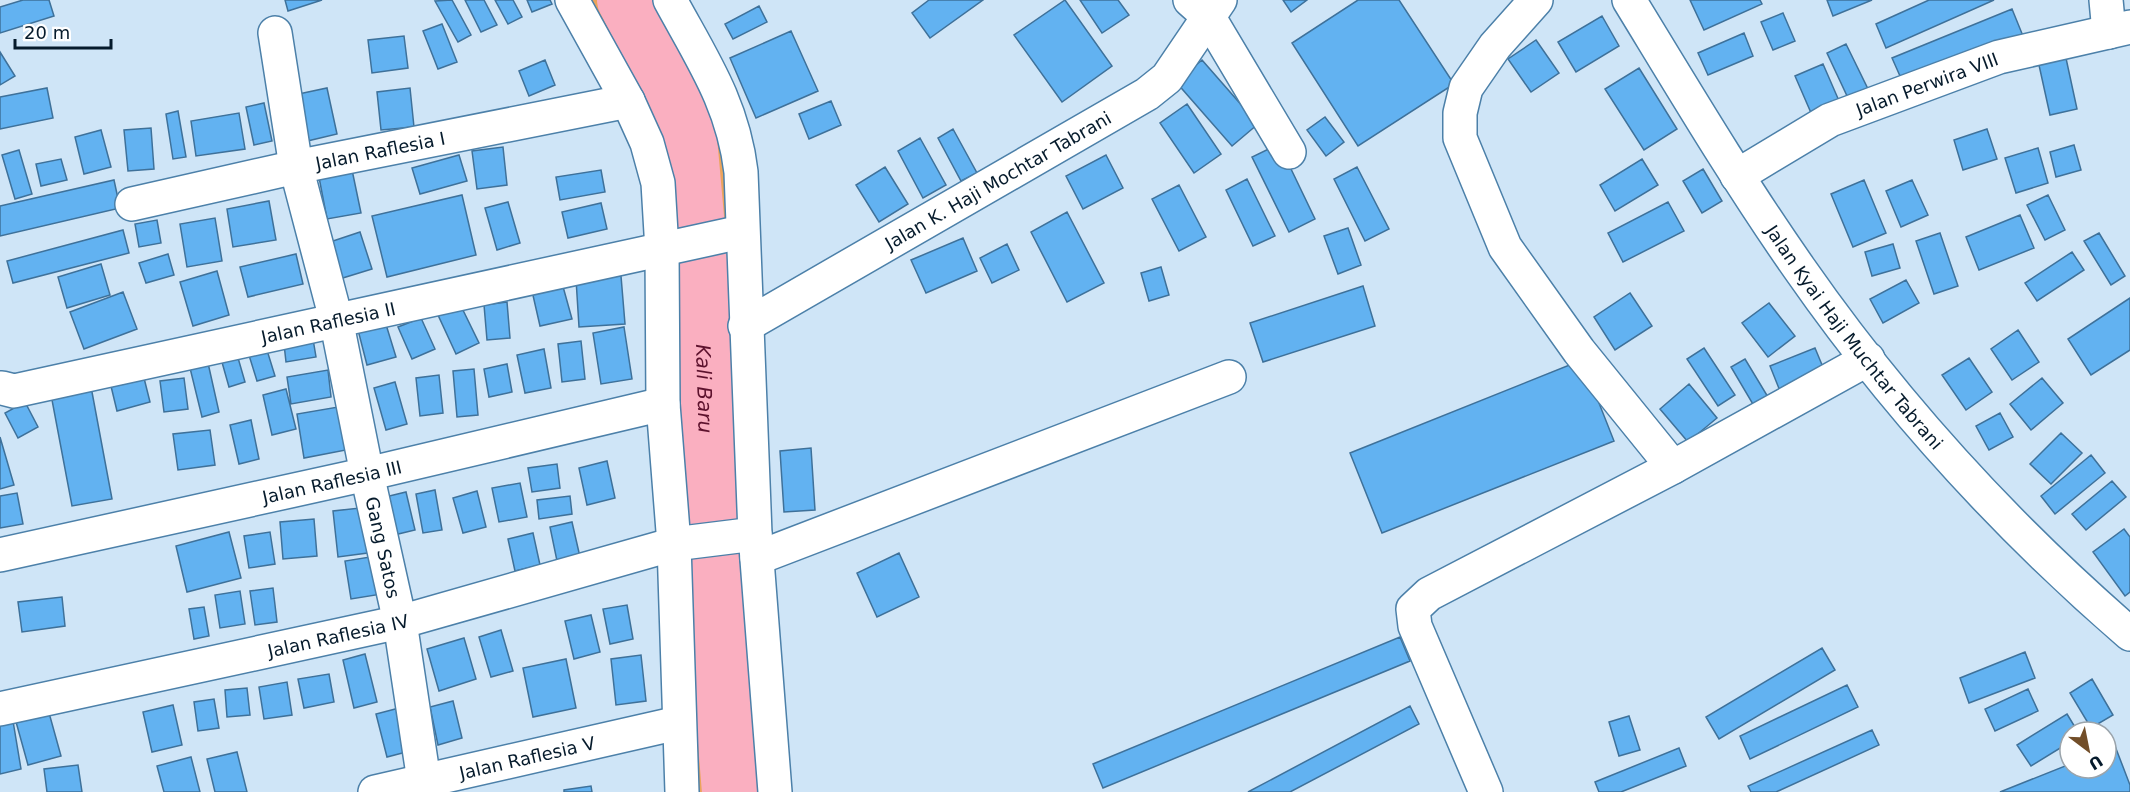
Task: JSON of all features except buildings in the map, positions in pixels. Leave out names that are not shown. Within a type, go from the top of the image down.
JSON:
[{"type":"street","points":[[572,0],[628,101],[647,143],[676,247],[663,404],[684,542],[678,723],[682,792]]},
{"type":"street","points":[[670,0],[718,88],[737,139],[741,172],[732,234],[744,326],[752,542],[774,792]]},
{"type":"street","points":[[1536,0],[1495,46],[1466,88],[1460,113],[1460,138],[1505,247],[1579,351],[1673,467]]},
{"type":"street","name":"Jalan Kyai Haji Muchtar Tabrani","points":[[1629,0],[1737,176],[1800,270],[1868,359],[1968,480],[2062,575],[2130,634]]},
{"type":"street","points":[[1206,5],[1289,152]]},
{"type":"street","name":"Jalan K. Haji Mochtar Tabrani","points":[[744,326],[1147,94],[1167,78],[1206,5]]},
{"type":"street","name":"Jalan Perwira VIII","points":[[1737,176],[1830,120],[1999,57],[2115,20]]},
{"type":"street","name":"Gang Satos","points":[[275,33],[296,167],[336,319],[400,622],[424,781]]},
{"type":"street","name":"Jalan Raflesia I","points":[[132,204],[296,167],[628,101]]},
{"type":"street","name":"Jalan Raflesia II","points":[[1,389],[14,391],[732,234]]},
{"type":"street","points":[[1486,792],[1414,626],[1413,609],[1429,594],[1673,467],[1868,359]]},
{"type":"street","name":"Jalan Raflesia IV","points":[[0,709],[400,622],[684,542],[752,542],[1229,377]]},
{"type":"street","name":"Jalan Raflesia III","points":[[0,555],[367,474],[663,404]]},
{"type":"street","name":"Jalan Raflesia V","points":[[375,792],[678,723]]},
{"type":"shaded area","points":[[580,0],[670,0],[718,89],[775,792],[688,792],[669,248]]},
{"type":"waterway","name":"Kali Baru","points":[[626,0],[686,116],[701,284],[708,508],[731,792]]}]
